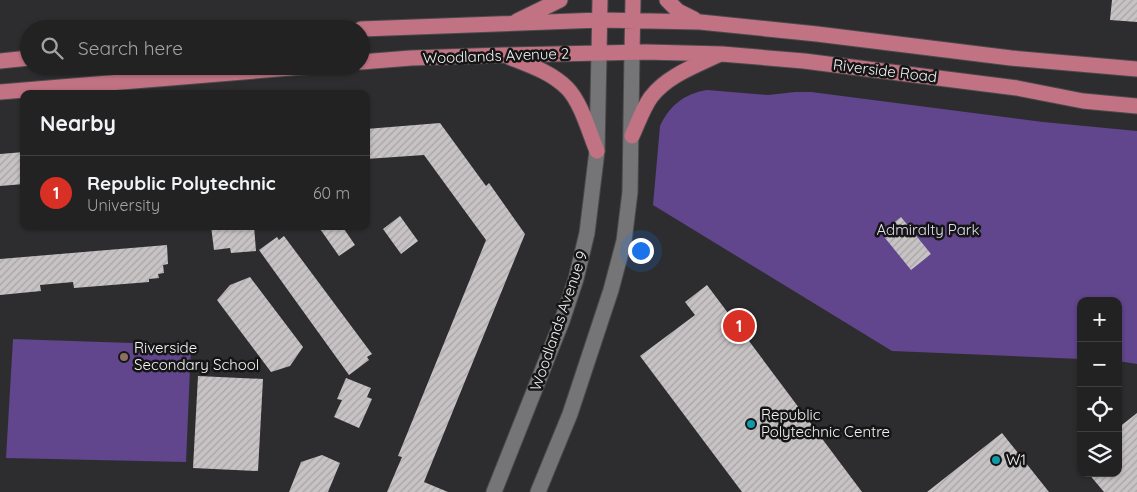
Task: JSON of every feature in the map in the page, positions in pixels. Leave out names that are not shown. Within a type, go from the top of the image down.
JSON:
[{"type":"main road","points":[[511,24],[560,0]]},
{"type":"main road","points":[[599,52],[600,0]]},
{"type":"main road","points":[[538,492],[570,414],[611,290],[624,241],[630,192],[633,0]]},
{"type":"main road","points":[[667,0],[678,11],[700,22]]},
{"type":"main road","points":[[370,29],[632,20]]},
{"type":"main road","name":"Riverside Road","points":[[632,20],[700,22],[817,34],[1011,58],[1137,69]]},
{"type":"main road","name":"Woodlands Avenue 9","points":[[494,492],[534,394],[576,279],[587,233],[597,151],[599,52]]},
{"type":"main road","name":"Riverside Road","points":[[632,52],[722,54],[813,62],[1017,88],[1083,101],[1137,106]]},
{"type":"main road","name":"Woodlands Avenue 2","points":[[370,61],[410,58],[632,52]]},
{"type":"main road","points":[[632,136],[650,98],[658,89],[672,78],[722,54]]},
{"type":"main road","points":[[505,55],[548,73],[568,88],[581,110],[597,151]]},
{"type":"main road","points":[[0,61],[20,59]]},
{"type":"main road","points":[[24,90],[206,75]]},
{"type":"main road","points":[[0,92],[20,90]]},
{"type":"green space","name":"Admiralty Park","points":[[707,90],[768,95],[811,92],[1043,122],[1137,131],[1137,364],[1122,362],[1122,297],[1077,297],[1077,359],[892,351],[653,205],[660,126],[673,106],[691,94]]},
{"type":"green space","points":[[13,339],[191,345],[186,462],[6,458]]},
{"type":"building","points":[[1112,0],[1137,0],[1137,22],[1110,20]]},
{"type":"building","points":[[440,123],[486,186],[489,183],[525,234],[424,482],[448,492],[387,492],[402,457],[398,456],[486,240],[424,155],[370,159],[370,129]]},
{"type":"building","points":[[20,152],[20,184],[0,186],[0,154]]},
{"type":"building","points":[[400,216],[418,241],[401,254],[383,229]]},
{"type":"building","points":[[901,217],[931,254],[911,270],[881,233]]},
{"type":"building","points":[[212,230],[254,230],[256,251],[231,253],[230,248],[214,250]]},
{"type":"building","points":[[321,230],[345,230],[355,245],[339,256]]},
{"type":"building","points":[[284,236],[372,354],[367,357],[369,360],[349,375],[259,250],[277,237],[279,240]]},
{"type":"building","points":[[167,245],[168,264],[163,265],[164,273],[158,274],[159,278],[149,279],[149,282],[74,288],[73,282],[40,285],[41,291],[0,295],[0,259]]},
{"type":"building","points":[[250,277],[303,347],[290,366],[271,372],[217,300],[230,285]]},
{"type":"building","name":"Republic Polytechnic Centre","points":[[707,285],[862,492],[742,492],[640,356],[695,315],[685,302]]},
{"type":"building","points":[[198,376],[263,379],[258,471],[193,468]]},
{"type":"building","points":[[346,378],[371,388],[367,397],[372,399],[359,428],[334,417],[342,400],[337,399]]},
{"type":"building","points":[[1137,413],[1137,492],[1104,492],[1091,477],[1122,477],[1122,425]]},
{"type":"building","name":"W1","points":[[1002,433],[1049,492],[927,492]]},
{"type":"building","points":[[322,455],[340,463],[328,492],[289,492],[301,462]]},
{"type":"place","name":"Republic Polytechnic","points":[[739,326]]},
{"type":"place","name":"Riverside Secondary School","points":[[124,357]]},
{"type":"place","name":"Republic Polytechnic Centre","points":[[751,424]]},
{"type":"place","name":"W1","points":[[996,460]]}]
